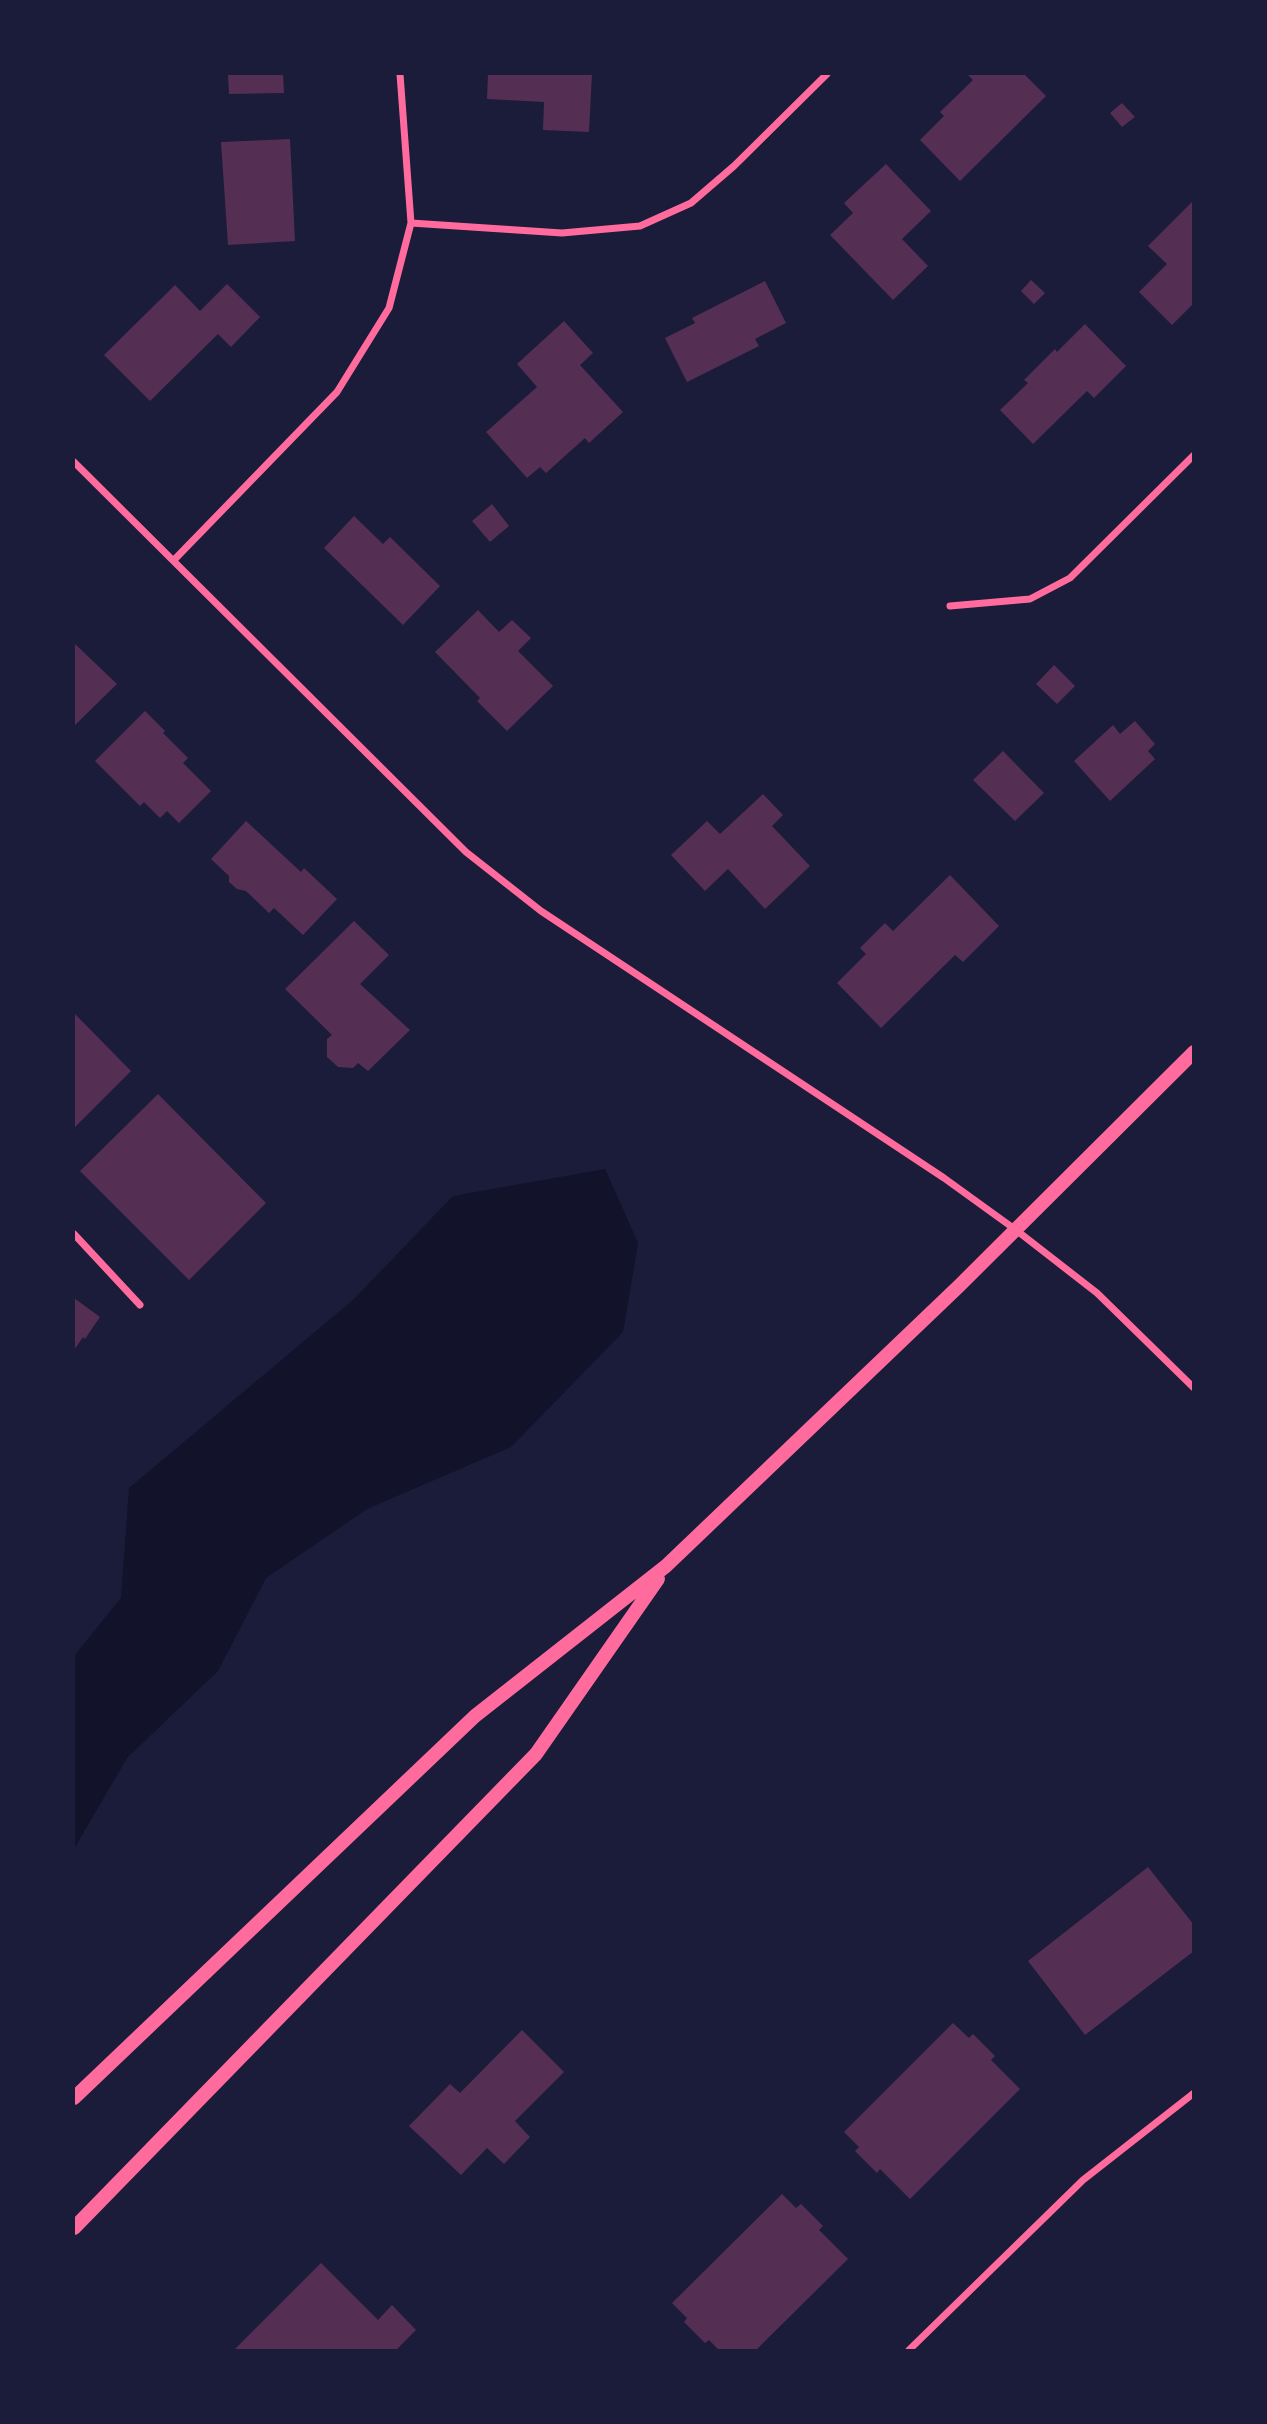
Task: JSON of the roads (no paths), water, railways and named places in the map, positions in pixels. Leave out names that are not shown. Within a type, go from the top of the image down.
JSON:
[{"type":"main road","points":[[74,2098],[475,1716],[666,1566],[1016,1230],[1194,1052]]},
{"type":"main road","points":[[74,2228],[536,1754],[666,1566]]},
{"type":"street","points":[[174,560],[337,392],[390,308],[411,223],[400,74]]},
{"type":"street","points":[[411,223],[562,233],[640,226],[691,203],[734,166],[827,74]]},
{"type":"street","points":[[950,606],[1030,599],[1070,578],[1194,455]]},
{"type":"street","points":[[74,463],[466,852],[541,911],[944,1178],[1016,1230],[1097,1293],[1194,1388]]},
{"type":"street","points":[[74,1234],[140,1305]]},
{"type":"street","points":[[909,2350],[1083,2180],[1194,2093]]}]
